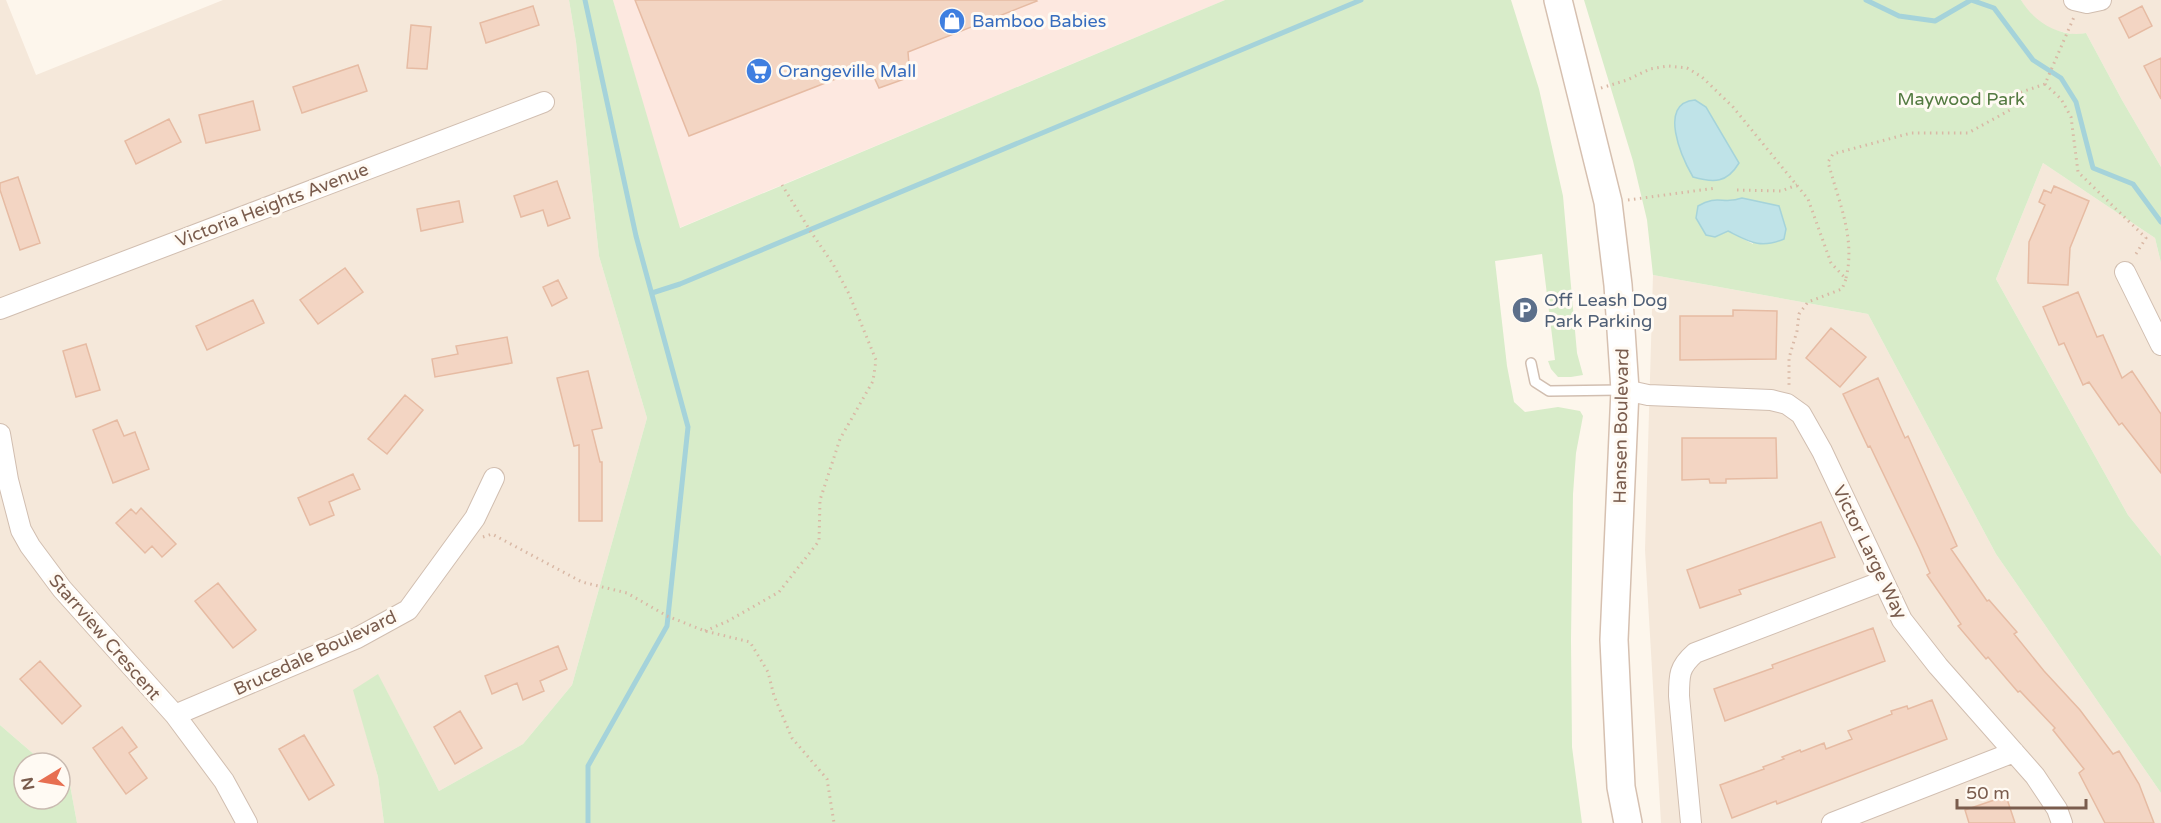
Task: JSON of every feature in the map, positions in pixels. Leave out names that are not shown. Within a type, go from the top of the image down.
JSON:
[{"type":"street","name":"Hansen Boulevard","points":[[1558,0],[1608,202],[1618,285],[1625,390],[1614,640],[1621,787],[1628,823]]},
{"type":"street","name":"Victoria Heights Avenue","points":[[0,309],[544,102]]},
{"type":"street","points":[[2125,272],[2161,345]]},
{"type":"street","points":[[1625,390],[1648,395],[1771,400],[1786,404]]},
{"type":"street","name":"Victor Large Way","points":[[1786,404],[1801,414],[1822,451],[1902,620],[1938,666],[2035,776],[2057,809],[2062,823]]},
{"type":"street","name":"Starrview Crescent","points":[[0,434],[8,480],[21,530],[30,546],[62,589],[175,716],[224,781],[248,823]]},
{"type":"street","name":"Brucedale Boulevard","points":[[175,716],[357,638],[408,610],[475,518],[494,477]]},
{"type":"street","points":[[1691,823],[1679,696],[1679,679],[1683,663],[1695,652],[1882,581]]},
{"type":"street","points":[[1832,823],[2014,752]]},
{"type":"lane","points":[[1531,363],[1535,382],[1548,391],[1625,390]]},
{"type":"path","points":[[1786,404],[1789,392],[1790,358],[1799,314],[1808,302],[1842,289],[1850,262],[1849,238],[1828,162],[1833,154],[1911,133],[1968,133],[2010,110],[2016,94],[2045,84],[2086,1]]},
{"type":"path","points":[[1581,90],[1607,88],[1650,69],[1668,66],[1687,68],[1702,76],[1733,106],[1808,199],[1831,264],[1846,279]]},
{"type":"path","points":[[2045,84],[2061,99],[2071,117],[2078,172],[2146,238],[2125,272]]},
{"type":"path","points":[[705,632],[779,592],[819,541],[820,500],[840,439],[873,381],[876,360],[849,294],[833,264],[782,185]]},
{"type":"path","points":[[1737,190],[1781,191],[1798,185]]},
{"type":"path","points":[[1608,202],[1716,188]]},
{"type":"path","points":[[492,534],[582,582],[627,593],[667,616],[705,632],[750,642],[768,672],[774,696],[792,738],[827,778],[834,823]]},
{"type":"shaded area","points":[[0,0],[6,0],[36,75],[223,0],[569,0],[576,42],[599,256],[647,418],[572,685],[523,744],[439,791],[378,675],[354,690],[378,777],[384,823],[77,823],[72,796],[72,751],[30,751],[0,725]]},
{"type":"shaded area","points":[[613,0],[1225,0],[679,228]]},
{"type":"shaded area","points":[[2021,0],[2161,0],[2161,167],[2086,33],[2076,35],[2039,24]]},
{"type":"shaded area","points":[[2043,163],[2155,238],[2161,263],[2161,556],[2128,515],[1996,279]]},
{"type":"shaded area","points":[[1653,275],[1868,314],[1996,554],[2161,793],[2161,823],[1661,823],[1645,550]]},
{"type":"green space","points":[[569,0],[613,0],[680,228],[1225,0],[1511,0],[1539,89],[1563,196],[1577,353],[1583,375],[1558,377],[1548,361],[1555,360],[1542,254],[1495,261],[1507,366],[1514,402],[1525,412],[1558,407],[1580,411],[1583,416],[1576,453],[1573,494],[1571,640],[1572,747],[1582,823],[384,823],[378,777],[353,690],[378,674],[439,791],[523,744],[572,685],[647,418],[599,256],[576,42]]},
{"type":"green space","name":"Maywood Park","points":[[1584,0],[2021,0],[2033,15],[2049,27],[2067,33],[2086,33],[2161,167],[2161,263],[2155,238],[2043,163],[1996,279],[2128,515],[2161,556],[2161,793],[1996,554],[1868,314],[1653,275],[1647,220],[1633,161]],"holes":[[[1742,198],[1753,244],[1728,231],[1715,237],[1721,200],[1733,202]]]},
{"type":"green space","points":[[0,725],[30,751],[12,751],[12,811],[72,811],[72,796],[77,823],[0,823]]},
{"type":"water","points":[[1695,100],[1706,107],[1739,163],[1725,178],[1707,180],[1693,177],[1683,157],[1676,132],[1677,111],[1684,103]]},
{"type":"water","points":[[1742,198],[1779,206],[1786,229],[1784,239],[1762,244],[1749,241],[1728,231],[1715,237],[1706,235],[1696,218],[1698,206],[1710,201],[1730,201]]},
{"type":"building","name":"Orangeville Mall","points":[[635,0],[1037,1],[908,52],[910,77],[879,88],[869,66],[689,136]]},
{"type":"building","points":[[533,6],[539,25],[486,43],[480,23]]},
{"type":"building","points":[[2142,6],[2152,26],[2129,38],[2119,18]]},
{"type":"building","points":[[411,25],[431,27],[427,69],[407,68]]},
{"type":"building","points":[[2161,58],[2161,99],[2144,66]]},
{"type":"building","points":[[358,65],[367,91],[302,113],[293,87]]},
{"type":"building","points":[[253,101],[260,130],[206,143],[199,115]]},
{"type":"building","points":[[169,119],[181,142],[136,164],[125,141]]},
{"type":"building","points":[[18,177],[40,243],[20,250],[0,190],[0,183]]},
{"type":"building","points":[[557,181],[570,218],[548,226],[543,210],[521,217],[514,196]]},
{"type":"building","points":[[2054,186],[2089,201],[2070,248],[2068,285],[2028,283],[2029,242],[2045,205],[2039,202],[2044,190],[2051,193]]},
{"type":"building","points":[[459,201],[463,222],[421,231],[417,209]]},
{"type":"building","points":[[345,268],[363,292],[318,324],[300,300]]},
{"type":"building","points":[[558,280],[567,298],[552,306],[543,287]]},
{"type":"building","points":[[2078,292],[2097,337],[2103,335],[2122,378],[2132,371],[2161,414],[2161,473],[2122,423],[2119,425],[2089,382],[2083,385],[2064,343],[2059,345],[2043,307]]},
{"type":"building","points":[[253,300],[264,323],[207,350],[196,326]]},
{"type":"building","points":[[1733,310],[1777,311],[1776,359],[1680,360],[1680,316],[1733,316]]},
{"type":"building","points":[[1831,328],[1866,357],[1840,387],[1806,358]]},
{"type":"building","points":[[507,337],[512,363],[435,377],[432,359],[458,354],[456,346]]},
{"type":"building","points":[[86,344],[100,390],[76,397],[63,351]]},
{"type":"building","points":[[588,371],[602,428],[592,430],[600,462],[602,462],[602,521],[579,521],[579,445],[574,446],[557,378]]},
{"type":"building","points":[[1878,378],[1905,438],[1908,436],[1957,546],[1951,549],[1987,601],[1989,600],[2017,632],[2014,634],[2080,710],[2113,754],[2119,751],[2139,784],[2154,823],[2105,823],[2079,773],[2084,769],[2053,730],[2055,728],[2020,691],[2018,692],[1988,657],[1986,659],[1958,626],[1961,624],[1927,575],[1930,573],[1919,548],[1843,394]]},
{"type":"building","points":[[405,395],[423,410],[387,454],[368,439]]},
{"type":"building","points":[[117,420],[124,436],[135,432],[149,469],[113,483],[93,430]]},
{"type":"building","points":[[1682,438],[1776,438],[1777,478],[1726,479],[1726,483],[1710,483],[1709,479],[1682,480]]},
{"type":"building","points":[[353,474],[360,489],[329,502],[334,515],[310,525],[298,498]]},
{"type":"building","points":[[141,508],[176,544],[162,557],[152,546],[145,553],[116,523],[131,509],[136,514]]},
{"type":"building","points":[[1821,522],[1835,557],[1739,590],[1741,594],[1700,608],[1687,570]]},
{"type":"building","points":[[218,583],[256,630],[233,648],[195,601]]},
{"type":"building","points":[[1873,628],[1885,661],[1725,721],[1714,689]]},
{"type":"building","points":[[558,646],[567,669],[540,681],[544,691],[523,700],[517,683],[492,694],[485,676]]},
{"type":"building","points":[[40,661],[81,706],[62,724],[20,679]]},
{"type":"building","points":[[1932,700],[1947,739],[1777,804],[1776,801],[1732,818],[1720,785],[1764,769],[1763,767],[1800,750],[1801,752],[1824,743],[1826,749],[1852,739],[1848,731],[1892,714],[1891,711],[1907,706],[1908,709]]},
{"type":"building","points":[[460,711],[482,748],[455,764],[434,727]]},
{"type":"building","points":[[122,727],[137,747],[129,753],[147,778],[126,794],[93,748]]},
{"type":"building","points":[[304,735],[334,785],[309,800],[279,749]]},
{"type":"building","points":[[2006,796],[2015,823],[1969,823],[1965,810]]},
{"type":"waterway","points":[[585,0],[636,236],[688,427],[667,626],[588,766],[588,823]]},
{"type":"waterway","points":[[652,293],[680,284],[1361,0]]},
{"type":"waterway","points":[[1866,0],[1899,16],[1935,21],[1971,0],[1994,8],[2033,60],[2061,78],[2076,102],[2093,168],[2133,184],[2161,222]]},
{"type":"place","name":"Bamboo Babies","points":[[952,21]]},
{"type":"place","name":"Orangeville Mall","points":[[759,71]]},
{"type":"place","name":"Off Leash Dog Park Parking","points":[[1525,310]]}]
